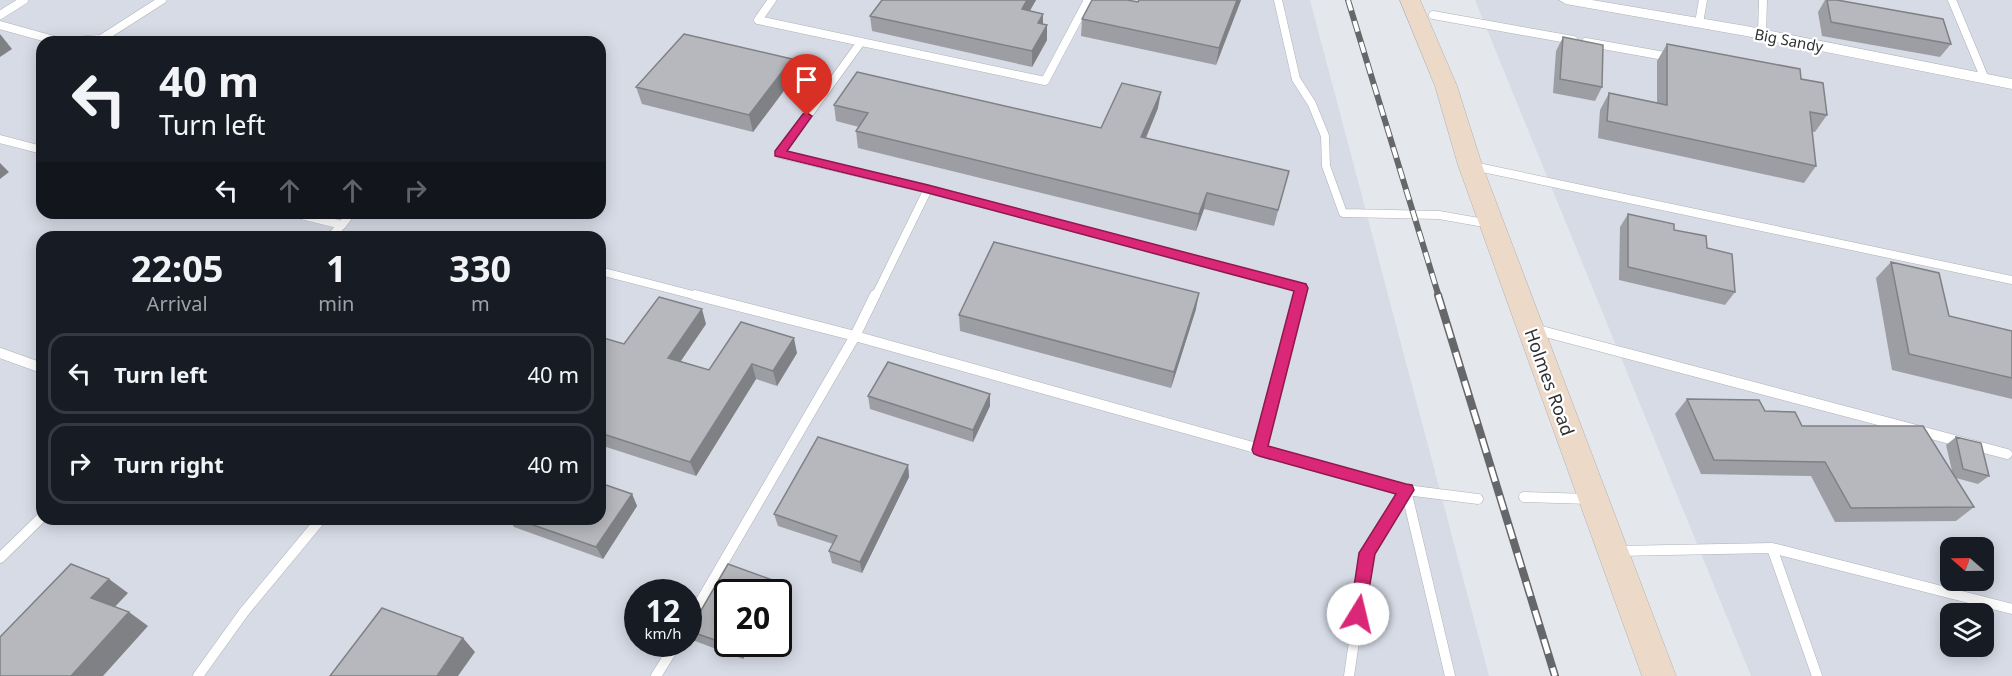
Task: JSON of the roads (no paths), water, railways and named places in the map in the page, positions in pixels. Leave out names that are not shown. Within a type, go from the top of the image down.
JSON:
[{"type":"main road","name":"Holmes Road","points":[[1410,0],[1446,86],[1470,165],[1659,676]]},
{"type":"main road","name":"Holmes Road","points":[[1431,8],[1446,86]]},
{"type":"street","name":"Big Sandy","points":[[1566,0],[1762,34],[2012,84]]},
{"type":"lane","points":[[0,15],[24,0]]},
{"type":"lane","points":[[106,36],[162,0]]},
{"type":"lane","points":[[772,0],[758,20],[1045,81],[1088,0]]},
{"type":"lane","points":[[1278,0],[1296,79],[1312,104],[1325,136],[1326,166],[1343,213],[1439,215],[1492,224]]},
{"type":"lane","points":[[1699,23],[1703,0]]},
{"type":"lane","points":[[1762,34],[1763,0]]},
{"type":"lane","points":[[1952,0],[1985,79]]},
{"type":"lane","points":[[1431,8],[1675,57]]},
{"type":"lane","points":[[0,25],[39,36]]},
{"type":"lane","points":[[861,42],[780,154],[928,189],[1301,288],[1259,450]]},
{"type":"lane","points":[[0,139],[36,148]]},
{"type":"lane","points":[[1470,165],[2012,280]]},
{"type":"lane","points":[[702,599],[855,336],[928,189]]},
{"type":"lane","points":[[318,219],[342,225]]},
{"type":"lane","points":[[336,231],[346,219]]},
{"type":"lane","points":[[606,273],[855,336],[1406,490],[1478,499]]},
{"type":"lane","points":[[1530,328],[2007,454]]},
{"type":"lane","points":[[0,353],[36,366]]},
{"type":"lane","points":[[1348,676],[1367,553],[1406,490]]},
{"type":"lane","points":[[1406,490],[1450,676]]},
{"type":"lane","points":[[1524,497],[1593,500]]},
{"type":"lane","points":[[0,558],[36,523]]},
{"type":"lane","points":[[198,676],[244,612],[316,525]]},
{"type":"lane","points":[[1612,551],[1772,548],[2012,609]]},
{"type":"lane","points":[[1772,548],[1817,676]]},
{"type":"lane","points":[[656,676],[668,657]]},
{"type":"railway","points":[[1348,0],[1439,297]]},
{"type":"railway","points":[[1438,295],[1555,676]]}]
